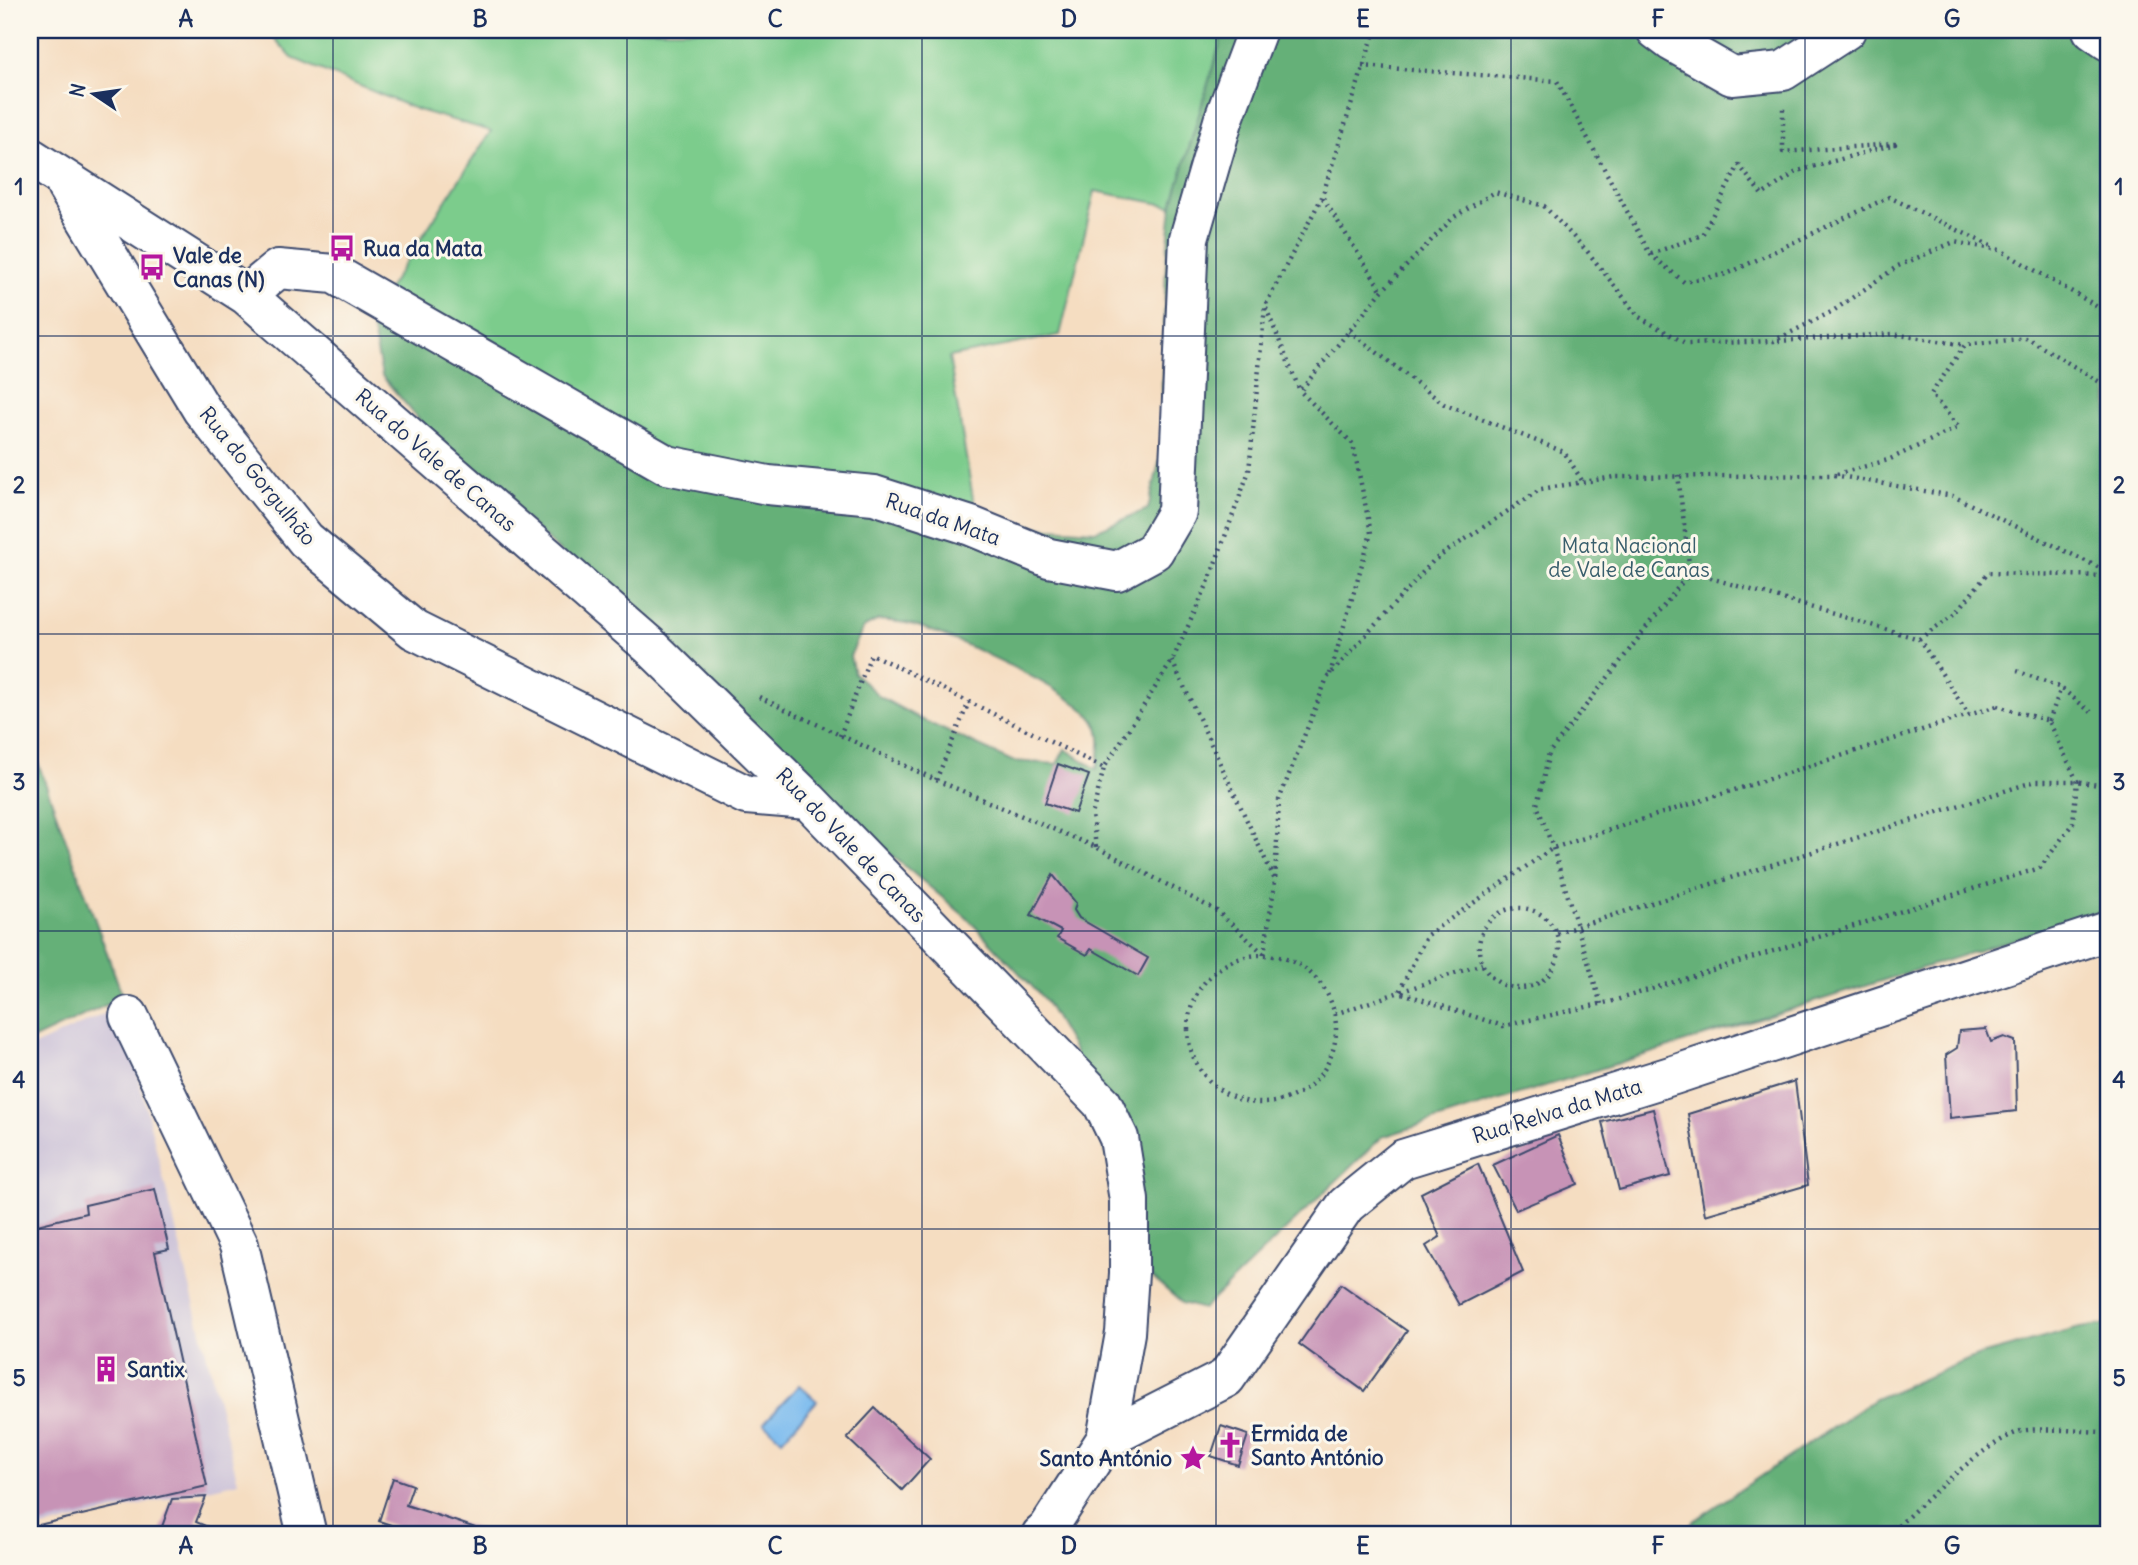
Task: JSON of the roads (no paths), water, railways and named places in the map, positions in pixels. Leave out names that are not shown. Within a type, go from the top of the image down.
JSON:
[{"type":"street","name":"Rua da Mata","points":[[246,295],[278,269],[334,274],[667,465],[768,485],[874,495],[971,526],[1049,558],[1116,570],[1154,551],[1177,512],[1189,238],[1223,121],[1257,30]]},
{"type":"street","points":[[1657,30],[1672,42],[1732,76],[1783,71],[1846,30]]},
{"type":"street","points":[[2092,30],[2108,41]]},
{"type":"street","name":"Rua do Gorgulhão","points":[[30,130],[45,166],[202,410],[306,540],[414,629],[746,795],[808,800]]},
{"type":"street","name":"Rua do Vale de Canas","points":[[45,166],[246,295],[650,646],[808,800],[1102,1103],[1119,1138],[1129,1200],[1129,1273],[1125,1333],[1106,1439],[1047,1533]]},
{"type":"street","name":"Rua Relva da Mata","points":[[1106,1439],[1226,1378],[1346,1205],[1403,1159],[1674,1075],[2108,932]]},
{"type":"street","points":[[130,1016],[239,1245],[307,1535]]},
{"type":"water","points":[[799,1385],[817,1401],[782,1440],[764,1423]]},
{"type":"place","name":"Rua da Mata","points":[[342,248]]},
{"type":"place","name":"Vale de Canas (N)","points":[[152,267]]},
{"type":"place","name":"Santix","points":[[106,1369]]},
{"type":"place","name":"Ermida de Santo António","points":[[1230,1445]]},
{"type":"place","name":"Santo António","points":[[1193,1458]]},
{"type":"park label","name":"Mata Nacional de Vale de Canas","points":[[1629,557]]}]
